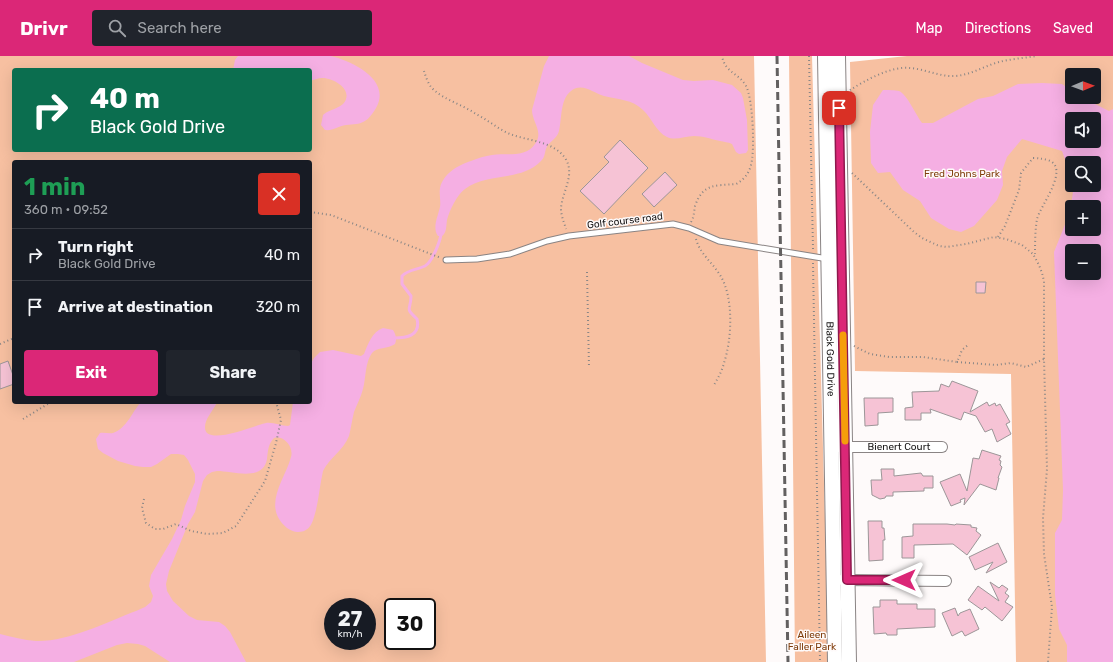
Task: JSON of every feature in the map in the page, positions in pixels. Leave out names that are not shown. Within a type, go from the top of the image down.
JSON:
[{"type":"main road","name":"Black Gold Drive","points":[[825,56],[831,447],[840,580],[848,662]]},
{"type":"main road","name":"Black Gold Drive","points":[[835,662],[846,446],[843,392],[838,56]]},
{"type":"street","name":"Bienert Court","points":[[831,447],[942,447]]},
{"type":"street","points":[[840,580],[946,580]]},
{"type":"lane","name":"Golf course road","points":[[446,260],[477,259],[510,254],[546,241],[569,236],[622,231],[668,224],[682,225],[719,241],[829,259]]},
{"type":"path","points":[[714,385],[726,358],[730,322],[728,296],[720,275],[700,248],[694,229],[689,228],[696,205],[702,192],[709,187],[736,184],[740,182],[749,172],[753,146],[749,96],[746,86],[742,80],[724,64],[722,56]]},
{"type":"path","points":[[809,56],[820,662]]},
{"type":"path","points":[[848,92],[876,75],[900,68],[909,67],[955,76],[999,62],[1036,56]]},
{"type":"path","points":[[424,71],[432,89],[438,93],[477,114],[500,129],[511,134],[551,146],[564,157],[568,164],[569,172],[568,181],[562,199],[561,216],[569,236]]},
{"type":"path","points":[[998,238],[1005,226],[1019,190],[1021,173],[1033,158],[1039,158],[1052,162],[1057,168],[1058,172],[1037,218],[1035,257]]},
{"type":"path","points":[[849,171],[922,238],[939,246],[961,245],[994,237],[1006,239],[1022,245],[1035,257],[1039,265],[1044,281],[1044,359],[1047,469],[1043,525],[1044,554],[1052,607],[1048,662]]},
{"type":"path","points":[[312,212],[331,215],[440,257]]},
{"type":"path","points":[[588,272],[589,367]]},
{"type":"path","points":[[0,344],[12,339]]},
{"type":"path","points":[[852,345],[870,354],[889,357],[923,357],[996,365],[1011,363],[1026,367],[1044,359]]},
{"type":"path","points":[[958,362],[962,350],[968,345]]},
{"type":"path","points":[[23,420],[48,404]]},
{"type":"path","points":[[144,499],[142,508],[146,523],[155,529],[162,529],[176,524],[207,534],[223,533],[236,526],[265,481],[280,427],[281,420],[277,404]]},
{"type":"green space","points":[[0,56],[754,56],[766,662],[0,662]]},
{"type":"green space","name":"Aileen Faller Park","points":[[789,56],[812,56],[829,662],[795,662]]},
{"type":"green space","name":"Fred Johns Park","points":[[907,56],[1113,56],[1113,662],[1016,662],[1011,374],[855,371],[850,62]]},
{"type":"shaded area","points":[[238,56],[331,56],[349,62],[367,73],[379,89],[380,98],[373,113],[364,122],[331,130],[325,130],[321,125],[323,115],[345,102],[347,95],[343,87],[335,81],[326,78],[312,80],[312,68],[233,68],[235,60]]},
{"type":"shaded area","points":[[549,56],[629,56],[683,80],[713,80],[732,85],[741,93],[743,98],[747,120],[748,150],[746,153],[739,154],[736,152],[732,144],[728,142],[701,136],[677,138],[667,137],[660,132],[639,106],[625,100],[604,96],[588,89],[575,89],[567,95],[565,99],[558,133],[547,147],[543,159],[533,168],[524,172],[483,180],[465,189],[459,195],[452,207],[447,220],[445,233],[442,236],[438,236],[435,226],[440,207],[440,188],[444,178],[448,174],[461,165],[476,159],[492,155],[521,153],[531,148],[535,144],[538,131],[532,110],[544,66]]},
{"type":"shaded area","points":[[1018,84],[1062,84],[1065,86],[1065,104],[1095,104],[1109,111],[1113,109],[1113,662],[1067,662],[1067,645],[1059,629],[1055,595],[1055,533],[1062,520],[1063,490],[1054,252],[1065,224],[1065,236],[1101,236],[1101,200],[1072,200],[1073,192],[1101,192],[1101,156],[1065,156],[1065,159],[1062,151],[1022,139],[1007,157],[1002,171],[1003,185],[997,200],[974,226],[961,232],[949,229],[931,218],[920,201],[903,190],[890,172],[878,173],[871,163],[870,132],[873,105],[883,90],[899,91],[902,93],[922,123],[933,123],[978,99],[993,96]]},
{"type":"shaded area","points":[[383,328],[393,330],[396,337],[395,344],[374,351],[370,357],[367,365],[363,389],[354,412],[349,436],[323,471],[316,510],[309,528],[302,532],[298,532],[287,528],[279,520],[276,511],[275,502],[277,493],[292,453],[290,446],[281,438],[274,438],[272,440],[267,459],[260,471],[246,474],[217,471],[207,475],[203,481],[195,512],[188,524],[169,571],[166,584],[167,591],[173,601],[189,616],[197,620],[219,622],[225,626],[230,632],[246,662],[170,662],[145,646],[127,643],[117,645],[74,662],[0,662],[0,634],[36,641],[61,638],[100,626],[145,607],[151,602],[153,596],[149,586],[151,575],[181,520],[195,482],[195,474],[184,455],[171,454],[151,467],[135,466],[118,461],[98,449],[96,439],[100,433],[113,433],[118,431],[126,424],[140,404],[216,404],[205,424],[207,433],[213,435],[232,433],[266,423],[288,426],[290,425],[293,404],[312,404],[312,362],[314,358],[320,352],[333,350],[361,356],[364,354],[373,335]]},
{"type":"building","points":[[620,140],[648,168],[604,214],[580,191],[609,162],[604,157]]},
{"type":"building","points":[[665,172],[677,185],[654,207],[642,194]]},
{"type":"building","points":[[976,282],[986,282],[985,293],[976,293]]},
{"type":"building","points":[[8,361],[12,372],[12,385],[0,389],[0,364]]},
{"type":"building","points":[[952,381],[978,391],[970,412],[987,402],[989,406],[995,403],[996,406],[1000,404],[1010,422],[1006,424],[1011,434],[997,442],[992,429],[985,432],[976,416],[964,412],[961,420],[930,409],[931,413],[921,413],[921,420],[905,420],[905,408],[913,407],[912,392],[939,391],[941,384],[949,387]]},
{"type":"building","points":[[864,398],[893,398],[893,412],[878,413],[878,425],[865,426]]},
{"type":"building","points":[[982,450],[1001,456],[999,460],[1001,461],[1000,465],[1002,467],[996,490],[980,484],[964,505],[965,498],[960,500],[961,502],[951,506],[940,482],[960,474],[967,491],[973,458],[979,459]]},
{"type":"building","points":[[881,469],[894,469],[894,476],[921,473],[923,476],[933,476],[933,488],[924,488],[924,491],[893,492],[893,496],[886,496],[885,498],[880,499],[872,495],[871,480],[882,480]]},
{"type":"building","points":[[868,521],[882,521],[885,540],[883,540],[883,560],[869,561]]},
{"type":"building","points":[[913,524],[971,525],[971,527],[977,528],[976,531],[981,535],[967,555],[953,544],[914,545],[914,558],[902,558],[902,537],[913,536]]},
{"type":"building","points":[[998,543],[1007,562],[986,573],[993,562],[975,570],[969,557]]},
{"type":"building","points":[[990,582],[999,588],[1002,585],[1008,589],[1005,593],[1009,596],[1005,602],[1013,607],[1002,621],[985,607],[982,610],[968,600],[978,586],[999,601]]},
{"type":"building","points":[[880,600],[897,600],[897,604],[917,604],[917,609],[935,609],[935,627],[897,629],[897,635],[887,635],[886,633],[874,634],[873,607],[880,607]]},
{"type":"building","points":[[955,608],[958,616],[960,613],[970,609],[979,629],[965,636],[962,631],[952,636],[942,613]]},
{"type":"waterway","points":[[394,338],[412,335],[417,329],[418,325],[417,319],[409,310],[411,296],[402,284],[402,276],[407,272],[428,264],[435,252],[441,234]]},
{"type":"railway","points":[[777,56],[788,662]]},
{"type":"slow traffic","points":[[843,335],[843,405],[845,441]]},
{"type":"route","points":[[839,108],[844,426],[846,446],[847,580],[904,580]]}]
